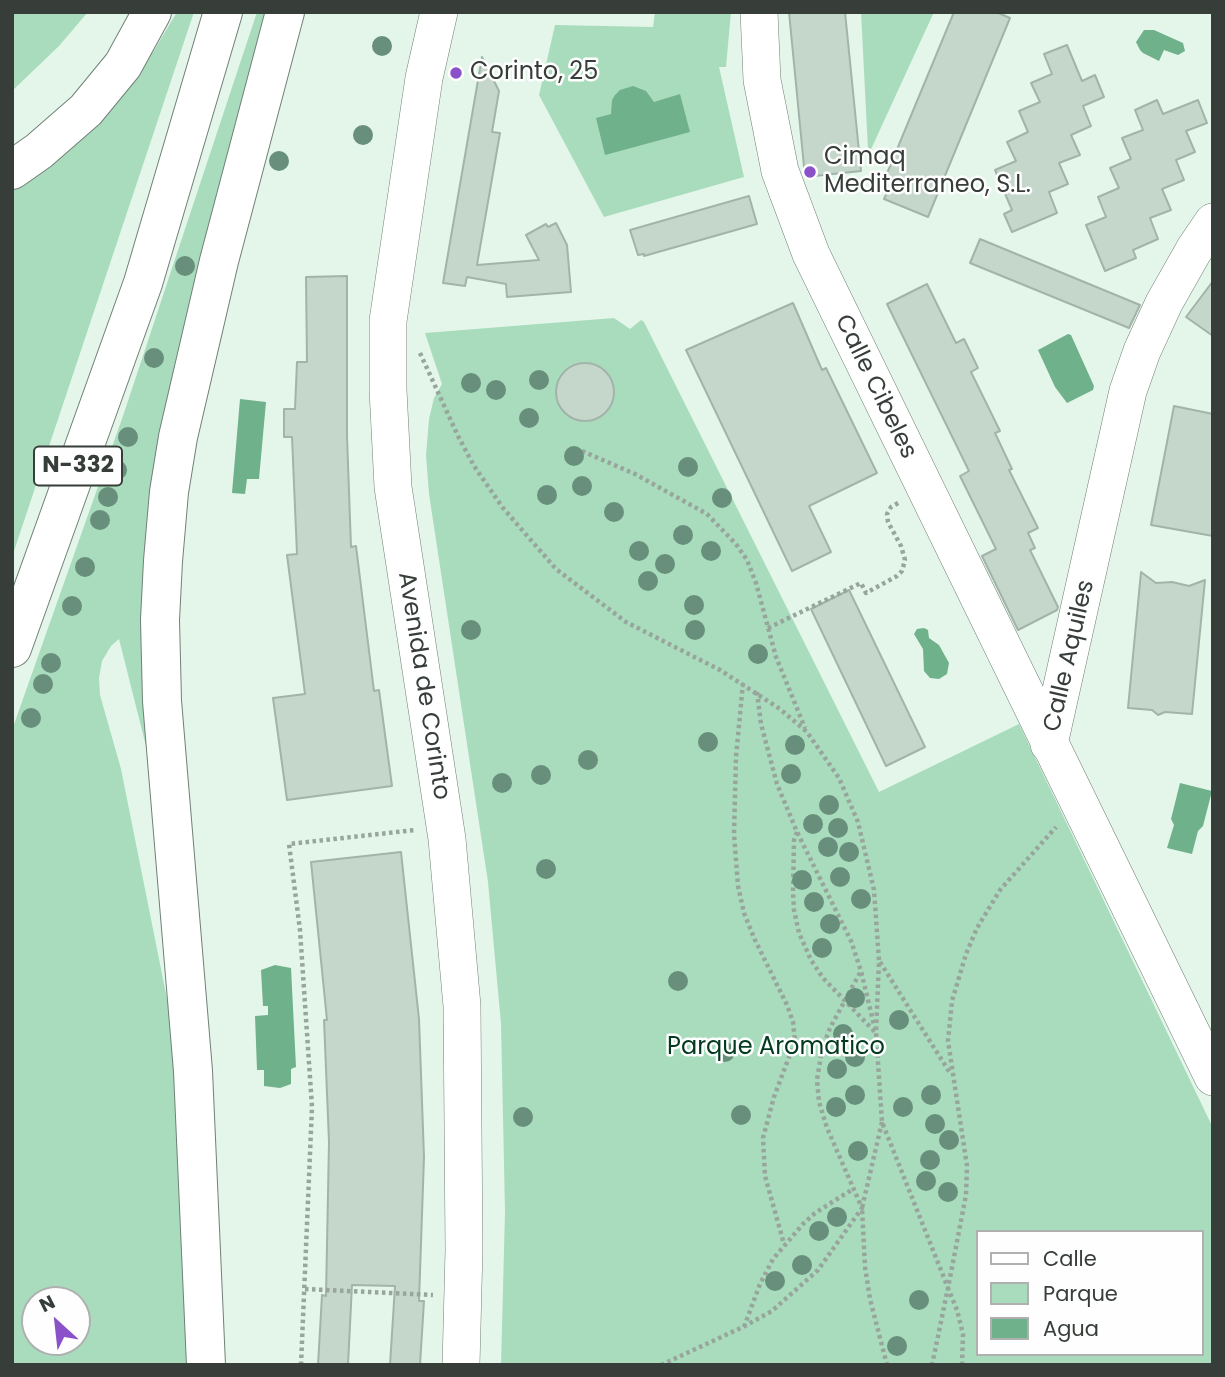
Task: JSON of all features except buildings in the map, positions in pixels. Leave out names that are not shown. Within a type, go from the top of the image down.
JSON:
[{"type":"highway","points":[[12,170],[39,151],[86,110],[123,65],[152,12]]},
{"type":"highway","name":"N-332","points":[[12,648],[143,283],[223,12]]},
{"type":"highway","points":[[206,1365],[193,1071],[162,701],[160,608],[169,492],[178,437],[219,261],[285,12]]},
{"type":"street","name":"Avenida de Corinto","points":[[439,12],[425,79],[388,321],[388,390],[393,487],[447,839],[462,1006],[464,1250],[461,1365]]},
{"type":"street","name":"Calle Cibeles","points":[[759,12],[762,80],[780,171],[811,254],[1049,744]]},
{"type":"street","name":"Calle Aquiles","points":[[1213,222],[1164,303],[1142,351],[1128,391],[1049,744],[1213,1077]]},
{"type":"path","points":[[420,353],[474,466],[503,508],[556,569],[626,622],[743,683],[807,732]]},
{"type":"path","points":[[582,451],[635,474],[707,514],[725,531],[747,560],[784,679],[807,732],[839,778],[858,822],[874,890],[879,961],[876,1032],[882,1122],[862,1208],[865,1267],[887,1365]]},
{"type":"path","points":[[768,628],[861,583],[866,593],[897,576],[905,560],[887,514],[891,507],[909,497]]},
{"type":"path","points":[[743,683],[736,757],[734,834],[738,886],[744,913],[755,940],[787,1005],[793,1022],[795,1041],[763,1138],[765,1176],[785,1244]]},
{"type":"path","points":[[757,692],[769,755],[797,832],[839,915],[861,971],[876,1032]]},
{"type":"path","points":[[301,1365],[312,1107],[300,930],[289,844],[419,829]]},
{"type":"path","points":[[797,832],[794,840],[793,893],[799,933],[818,972],[876,1032]]},
{"type":"path","points":[[932,1365],[966,1195],[967,1166],[948,1041],[951,1001],[977,929],[1000,890],[1052,832]]},
{"type":"path","points":[[879,961],[952,1076]]},
{"type":"path","points":[[861,971],[830,1028],[822,1049],[817,1080],[819,1102],[827,1128],[862,1208]]},
{"type":"path","points":[[882,1122],[957,1310],[963,1334],[962,1365]]},
{"type":"path","points":[[743,1327],[765,1272],[785,1244],[815,1213],[853,1189]]},
{"type":"path","points":[[661,1365],[743,1327],[772,1311],[799,1290],[833,1251],[862,1208]]},
{"type":"path","points":[[305,1289],[439,1295]]},
{"type":"green space","points":[[12,12],[88,12],[59,46],[12,91]]},
{"type":"green space","points":[[177,12],[194,12],[12,557],[12,186],[102,114],[153,52]]},
{"type":"green space","points":[[257,12],[269,12],[203,269],[150,762],[119,639],[102,661],[99,678],[100,695],[121,769],[171,1019],[184,1168],[187,1365],[12,1365],[12,730],[124,413]]},
{"type":"green space","points":[[655,12],[731,12],[726,67],[719,67],[744,177],[604,217],[539,95],[555,25],[653,27]]},
{"type":"green space","points":[[861,12],[934,12],[867,158],[868,150]]},
{"type":"green space","name":"Parque Aromatico","points":[[614,318],[630,329],[641,320],[879,792],[1019,724],[1213,1128],[1213,1365],[501,1365],[505,1211],[501,1024],[488,882],[429,494],[426,455],[429,419],[434,398],[442,384],[425,333]]},
{"type":"water","points":[[1144,30],[1154,30],[1183,43],[1185,51],[1178,55],[1164,50],[1159,61],[1143,53],[1136,42]]},
{"type":"water","points":[[633,86],[646,91],[654,102],[680,94],[690,132],[605,155],[596,118],[611,114],[615,95],[620,90]]},
{"type":"water","points":[[1068,334],[1071,335],[1094,386],[1093,390],[1067,403],[1055,387],[1038,350]]},
{"type":"water","points":[[240,399],[266,402],[259,479],[247,479],[245,494],[232,493]]},
{"type":"water","points":[[917,629],[928,630],[929,638],[939,645],[949,663],[947,674],[939,679],[930,678],[924,671],[923,649],[914,634]]},
{"type":"water","points":[[1180,783],[1212,791],[1192,854],[1167,848],[1174,825],[1171,819]]},
{"type":"water","points":[[275,965],[291,968],[296,1067],[291,1069],[291,1084],[280,1088],[264,1086],[264,1070],[257,1070],[255,1016],[268,1015],[268,1006],[263,1006],[261,970]]},
{"type":"place","name":"Corinto, 25","points":[[456,73]]},
{"type":"place","name":"Cimaq Mediterraneo, S.L.","points":[[810,172]]}]
